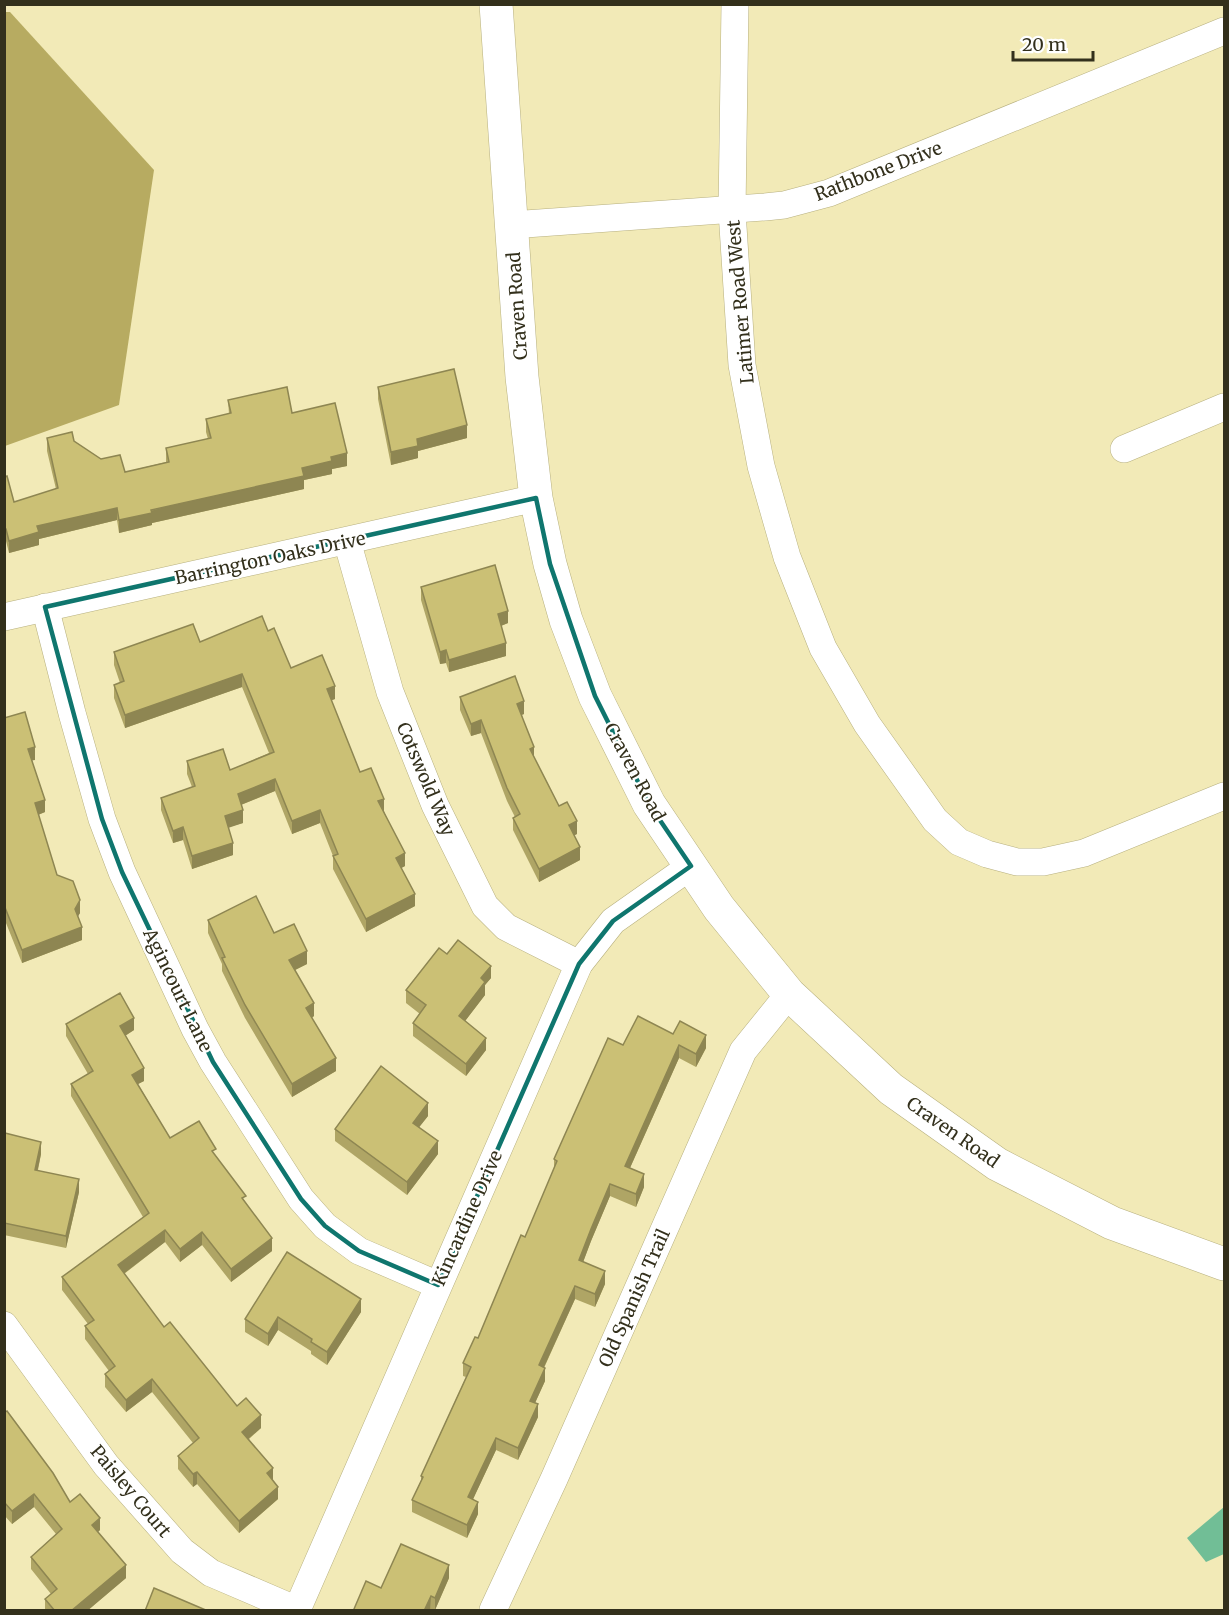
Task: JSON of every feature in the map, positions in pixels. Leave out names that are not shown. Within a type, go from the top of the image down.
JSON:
[{"type":"street","name":"Craven Road","points":[[496,4],[522,377],[536,498],[550,564],[566,620],[595,696],[649,804],[719,908],[789,994],[891,1089],[997,1164],[1112,1223],[1224,1263]]},
{"type":"street","name":"Latimer Road West","points":[[735,4],[732,211],[742,365],[761,466],[787,556],[823,648],[867,724],[935,820],[959,842],[987,854],[1017,862],[1043,862],[1084,853],[1224,796]]},
{"type":"street","name":"Rathbone Drive","points":[[511,225],[732,211],[784,205],[829,193],[1224,31]]},
{"type":"street","points":[[1124,449],[1224,407]]},
{"type":"street","name":"Barrington Oaks Drive","points":[[4,617],[536,498]]},
{"type":"street","name":"Cotswold Way","points":[[347,541],[390,692],[435,805],[485,906],[506,927],[579,964]]},
{"type":"street","name":"Agincourt Lane","points":[[45,607],[102,819],[122,872],[195,1029],[213,1062],[302,1199],[325,1226],[359,1251],[438,1285]]},
{"type":"street","name":"Kincardine Drive","points":[[297,1611],[579,964],[613,921],[691,866]]},
{"type":"street","name":"Old Spanish Trail","points":[[493,1611],[554,1479],[742,1051],[789,994]]},
{"type":"street","name":"Paisley Court","points":[[4,1325],[106,1465],[182,1551],[212,1573],[297,1611]]},
{"type":"highlighted area","points":[[536,498],[550,564],[595,696],[649,804],[691,866],[613,921],[579,964],[438,1285],[359,1251],[325,1226],[301,1199],[213,1062],[122,872],[102,819],[45,607]]},
{"type":"shaded area","points":[[5,12],[10,12],[154,170],[119,405],[5,446]]},
{"type":"shaded area","points":[[1224,1507],[1224,1554],[1206,1562],[1187,1538]]},
{"type":"building","points":[[454,369],[467,425],[417,439],[418,446],[391,452],[378,387]]},
{"type":"building","points":[[287,387],[292,413],[335,403],[347,453],[331,457],[332,461],[302,468],[304,476],[151,510],[152,513],[119,520],[117,508],[37,526],[39,532],[9,541],[6,529],[4,529],[4,477],[7,476],[14,502],[58,488],[47,438],[72,432],[74,441],[101,459],[120,455],[125,472],[169,462],[166,448],[211,438],[206,419],[231,413],[228,400]]},
{"type":"building","points":[[495,565],[508,611],[498,614],[506,643],[449,660],[446,650],[440,652],[421,587]]},
{"type":"building","points":[[262,616],[268,631],[274,628],[291,668],[322,655],[335,686],[327,689],[360,772],[371,768],[384,799],[378,801],[405,853],[396,858],[415,894],[366,919],[333,856],[338,854],[320,810],[292,821],[275,779],[238,794],[243,810],[225,816],[233,843],[192,856],[183,827],[173,831],[161,798],[195,786],[187,761],[223,749],[230,770],[274,752],[242,674],[125,715],[114,685],[124,681],[114,652],[193,624],[200,642]]},
{"type":"building","points":[[515,676],[524,701],[517,704],[534,747],[530,749],[559,806],[567,802],[577,821],[569,825],[580,847],[539,869],[513,818],[520,814],[507,788],[481,720],[471,724],[460,697]]},
{"type":"building","points":[[25,712],[35,747],[28,749],[45,800],[35,803],[57,875],[73,881],[80,900],[75,909],[82,927],[22,950],[4,905],[4,718]]},
{"type":"building","points":[[256,896],[274,933],[294,924],[307,951],[289,960],[314,1003],[306,1008],[336,1058],[292,1084],[245,1005],[222,958],[225,957],[208,920]]},
{"type":"building","points":[[458,940],[491,966],[481,978],[485,982],[459,1016],[486,1038],[466,1064],[413,1023],[426,1005],[406,990],[439,948],[447,954]]},
{"type":"building","points":[[120,993],[134,1018],[120,1026],[144,1068],[132,1075],[170,1138],[199,1121],[216,1149],[212,1151],[246,1196],[242,1198],[272,1238],[231,1269],[202,1232],[180,1249],[165,1230],[118,1265],[164,1327],[170,1322],[237,1406],[246,1398],[261,1415],[242,1432],[273,1468],[267,1473],[278,1487],[239,1521],[197,1472],[193,1474],[178,1456],[199,1438],[152,1379],[126,1400],[105,1374],[115,1366],[85,1326],[94,1320],[62,1277],[149,1213],[71,1084],[93,1071],[66,1024]]},
{"type":"building","points":[[638,1016],[673,1034],[680,1021],[706,1035],[696,1054],[679,1045],[625,1166],[644,1174],[636,1194],[610,1184],[579,1260],[605,1271],[595,1294],[575,1286],[539,1365],[545,1368],[530,1401],[538,1404],[518,1448],[496,1438],[468,1497],[478,1502],[467,1525],[412,1500],[471,1367],[463,1363],[475,1337],[478,1338],[521,1235],[525,1237],[557,1161],[554,1159],[608,1038],[623,1045]]},
{"type":"building","points":[[381,1066],[428,1103],[413,1123],[438,1141],[407,1182],[335,1129]]},
{"type":"building","points":[[5,1133],[41,1142],[35,1170],[79,1179],[66,1236],[4,1223]]},
{"type":"building","points":[[287,1252],[361,1299],[327,1352],[311,1342],[312,1339],[278,1317],[268,1334],[245,1319]]},
{"type":"building","points":[[7,1411],[53,1473],[70,1502],[80,1494],[100,1518],[92,1525],[126,1565],[71,1611],[55,1611],[45,1599],[57,1589],[31,1557],[62,1529],[34,1494],[12,1511],[4,1502],[4,1413]]},
{"type":"building","points":[[401,1544],[449,1565],[435,1598],[431,1596],[424,1611],[356,1611],[354,1609],[366,1581],[381,1588]]},
{"type":"building","points":[[154,1588],[208,1611],[145,1611]]}]
